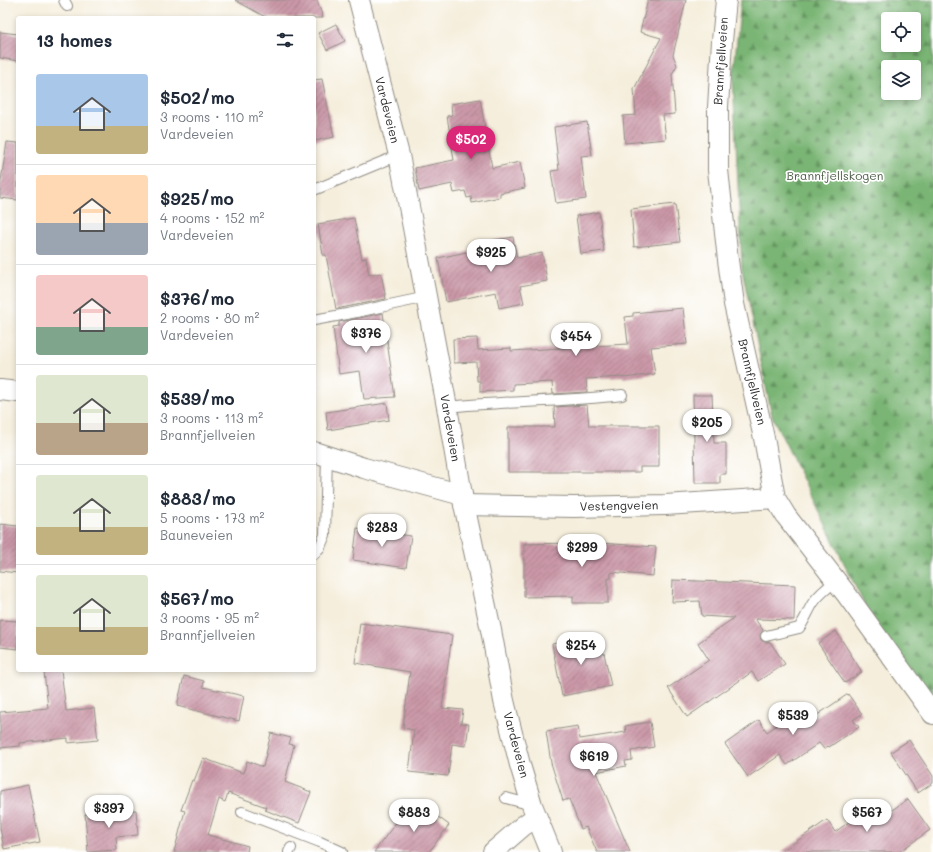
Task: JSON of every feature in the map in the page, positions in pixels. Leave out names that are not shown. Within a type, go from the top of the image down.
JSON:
[{"type":"street","name":"Vardeveien","points":[[359,0],[398,155],[427,297],[463,500],[491,630],[504,701],[520,765],[534,811],[551,852]]},
{"type":"street","name":"Brannfjellveien","points":[[726,0],[718,107],[718,170],[734,304],[764,438],[775,498],[786,516],[836,581],[933,714]]},
{"type":"street","points":[[0,390],[16,392]]},
{"type":"street","name":"Vestengveien","points":[[320,454],[463,500],[574,507],[665,505],[775,498]]},
{"type":"street","points":[[493,852],[523,826],[534,811]]},
{"type":"lane","points":[[316,189],[398,155]]},
{"type":"lane","points":[[316,320],[427,297]]},
{"type":"lane","points":[[447,407],[478,404],[590,399],[622,395]]},
{"type":"lane","points":[[316,552],[320,547],[325,535],[320,454]]},
{"type":"lane","points":[[766,636],[799,628],[813,603],[836,581]]},
{"type":"lane","points":[[506,798],[534,811]]},
{"type":"lane","points":[[242,812],[342,852]]},
{"type":"green space","name":"Brannfjellskogen","points":[[741,0],[933,0],[933,723],[890,657],[772,416],[742,269],[733,80]]},
{"type":"building","points":[[235,0],[317,0],[323,18],[316,18],[316,16],[263,16]]},
{"type":"building","points":[[648,0],[686,0],[673,55],[677,65],[672,74],[675,114],[663,115],[666,139],[625,143],[623,116],[636,115],[634,89],[661,38],[640,32]]},
{"type":"building","points":[[336,24],[345,41],[327,50],[318,33]]},
{"type":"building","points":[[0,32],[16,34],[16,61],[0,58]]},
{"type":"building","points":[[322,79],[334,137],[316,141],[316,80]]},
{"type":"building","points":[[480,99],[492,168],[520,162],[525,188],[500,193],[500,197],[472,203],[471,197],[467,198],[465,191],[454,193],[452,184],[419,191],[415,168],[454,160],[447,116],[452,115],[451,104]]},
{"type":"building","points":[[587,122],[592,155],[581,156],[586,199],[556,203],[551,171],[559,170],[554,127]]},
{"type":"building","points":[[7,142],[16,143],[16,200],[0,198],[0,187]]},
{"type":"building","points":[[675,204],[680,242],[634,247],[631,209]]},
{"type":"building","points":[[599,212],[604,251],[581,254],[576,216]]},
{"type":"building","points":[[354,218],[362,259],[366,258],[369,275],[381,273],[386,299],[336,309],[326,255],[323,255],[318,224]]},
{"type":"building","points":[[513,237],[517,258],[542,253],[547,281],[520,286],[524,303],[499,308],[496,292],[446,302],[438,258],[486,248],[485,242]]},
{"type":"building","points":[[683,308],[687,344],[651,347],[655,374],[624,378],[586,379],[587,392],[553,394],[552,382],[513,384],[513,390],[480,392],[480,381],[477,381],[476,362],[454,363],[453,339],[477,338],[478,350],[511,348],[511,351],[628,344],[625,317],[633,316],[633,313]]},
{"type":"building","points":[[383,313],[395,397],[364,399],[360,371],[339,374],[333,327],[339,326],[339,322]]},
{"type":"building","points":[[693,395],[712,395],[714,443],[726,443],[726,474],[720,474],[720,483],[695,483]]},
{"type":"building","points":[[387,403],[389,420],[328,430],[326,412]]},
{"type":"building","points":[[587,405],[589,426],[659,426],[659,467],[640,467],[640,472],[508,472],[508,427],[555,427],[554,407]]},
{"type":"building","points":[[0,524],[16,526],[16,573],[0,571]]},
{"type":"building","points":[[357,528],[411,536],[406,568],[353,560]]},
{"type":"building","points":[[572,540],[601,540],[600,543],[656,547],[653,576],[611,572],[611,578],[608,579],[608,603],[573,603],[573,596],[524,597],[524,544],[572,543]]},
{"type":"building","points":[[673,580],[795,585],[794,620],[755,619],[763,630],[760,635],[761,640],[770,642],[785,664],[758,681],[752,672],[687,717],[668,688],[709,660],[698,643],[734,618],[702,616],[700,601],[672,602]]},
{"type":"building","points":[[0,620],[16,621],[16,649],[0,647]]},
{"type":"building","points":[[360,623],[452,635],[442,708],[463,710],[461,723],[469,724],[466,746],[452,744],[448,776],[409,772],[414,730],[403,728],[410,672],[355,663]]},
{"type":"building","points":[[836,631],[862,672],[845,683],[818,643]]},
{"type":"building","points":[[596,636],[600,654],[604,653],[611,686],[562,696],[552,644]]},
{"type":"building","points":[[44,672],[61,672],[66,711],[94,708],[98,740],[68,743],[68,738],[20,743],[20,746],[0,748],[0,712],[48,708]]},
{"type":"building","points":[[184,676],[204,681],[203,687],[244,696],[239,721],[177,706]]},
{"type":"building","points":[[848,694],[862,714],[853,720],[859,727],[824,749],[819,743],[787,765],[780,755],[748,777],[725,744],[759,720],[767,732],[799,710],[807,722]]},
{"type":"building","points":[[650,722],[654,747],[631,751],[632,760],[625,761],[626,766],[596,772],[630,852],[597,852],[586,827],[581,829],[569,799],[563,801],[551,763],[546,731],[578,726],[580,739],[626,732],[625,726]]},
{"type":"building","points":[[271,733],[291,738],[289,744],[294,745],[285,782],[311,792],[299,823],[265,810],[266,807],[228,793],[225,802],[219,799],[208,835],[248,846],[247,852],[174,852],[185,811],[181,810],[192,780],[194,781],[203,758],[243,773],[247,761],[263,767]]},
{"type":"building","points":[[909,740],[933,776],[933,783],[918,793],[891,752]]},
{"type":"building","points":[[28,785],[40,842],[4,849],[0,828],[0,791]]},
{"type":"building","points":[[908,799],[930,830],[899,852],[781,852],[827,820],[835,832],[867,809],[876,821]]},
{"type":"building","points":[[422,805],[449,825],[429,852],[374,852],[403,813],[412,819]]},
{"type":"building","points":[[136,810],[138,835],[116,837],[117,850],[88,852],[85,814]]}]
